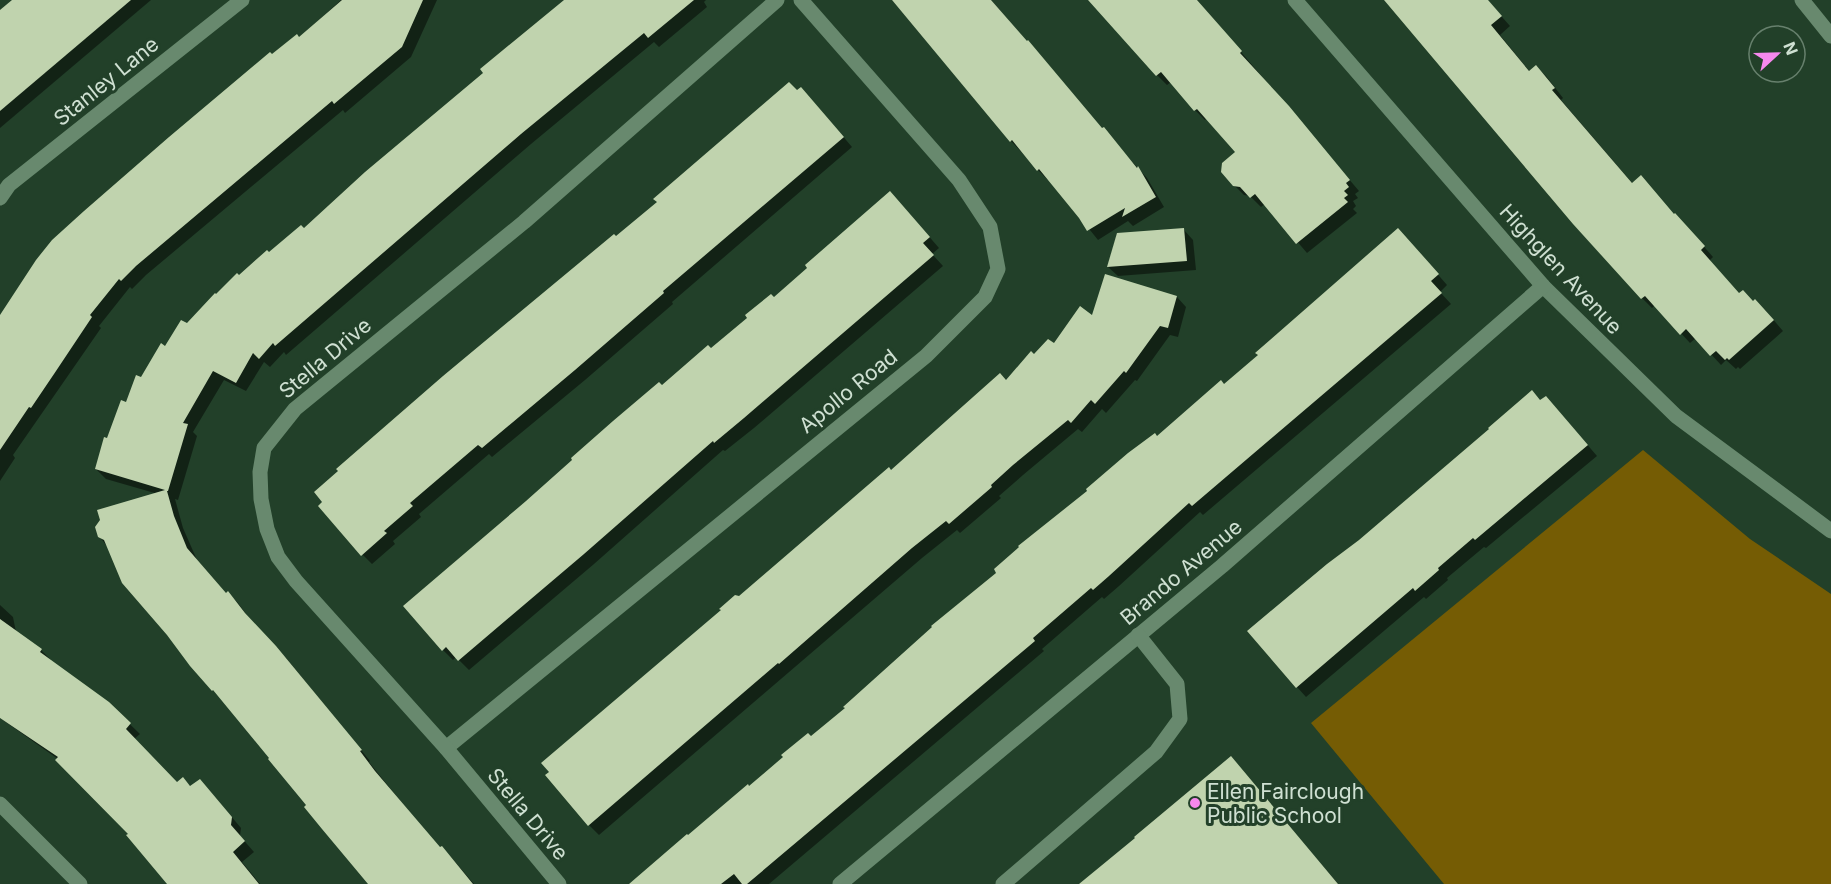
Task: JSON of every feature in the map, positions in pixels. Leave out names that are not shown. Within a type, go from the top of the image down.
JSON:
[{"type":"street","name":"Stanley Lane","points":[[0,198],[9,185],[242,0]]},
{"type":"street","name":"Stella Drive","points":[[559,884],[446,748],[296,581],[278,557],[267,529],[261,499],[260,472],[264,448],[295,409],[524,222],[777,0]]},
{"type":"street","name":"Apollo Road","points":[[446,748],[859,408],[926,356],[986,297],[998,269],[990,227],[959,180],[801,0]]},
{"type":"street","name":"Highglen Avenue","points":[[1295,0],[1543,286],[1676,416],[1831,531]]},
{"type":"street","points":[[1802,0],[1831,36]]},
{"type":"street","name":"Brando Avenue","points":[[840,884],[858,878],[1138,635],[1222,566],[1543,286]]},
{"type":"street","points":[[1003,884],[1156,752],[1180,719],[1178,684],[1138,635]]},
{"type":"street","points":[[0,804],[80,884]]},
{"type":"shaded area","points":[[1643,450],[1750,539],[1831,594],[1831,884],[1444,884],[1311,723]]},
{"type":"building","points":[[12,0],[131,0],[0,111],[0,10]]},
{"type":"building","points":[[342,0],[423,0],[402,47],[334,104],[332,101],[121,281],[119,279],[90,315],[92,317],[0,450],[0,315],[36,260],[52,240],[169,137],[270,52],[272,54],[297,34],[299,37]]},
{"type":"building","points":[[564,0],[694,0],[648,38],[644,33],[521,134],[275,346],[273,343],[259,359],[253,353],[236,383],[213,371],[183,423],[188,424],[167,491],[187,548],[276,646],[362,750],[360,751],[375,771],[473,884],[368,884],[304,807],[306,805],[269,758],[122,583],[104,540],[98,537],[95,527],[100,520],[97,510],[165,490],[95,469],[104,437],[107,438],[121,400],[126,402],[136,375],[141,377],[161,343],[165,346],[181,320],[187,323],[237,273],[239,275],[267,250],[269,252],[301,225],[304,228],[365,172],[483,73],[480,69]]},
{"type":"building","points":[[892,0],[991,0],[1102,128],[1104,127],[1137,168],[1138,166],[1156,197],[1122,217],[1125,208],[1087,231],[1039,169],[1037,171],[1012,140],[1010,142]]},
{"type":"building","points":[[1088,0],[1197,0],[1350,180],[1346,183],[1349,187],[1344,191],[1348,195],[1344,198],[1348,202],[1296,244],[1255,194],[1250,198],[1240,187],[1233,186],[1221,172],[1222,163],[1235,152],[1197,109],[1194,111],[1161,72],[1156,76]]},
{"type":"building","points":[[1384,0],[1488,0],[1502,16],[1491,25],[1529,71],[1536,65],[1555,88],[1552,90],[1632,183],[1641,175],[1705,246],[1701,250],[1739,293],[1743,290],[1753,301],[1755,299],[1774,320],[1729,360],[1727,358],[1725,360],[1716,351],[1710,356],[1686,329],[1680,335],[1645,296],[1641,299],[1573,224]]},
{"type":"building","points":[[789,82],[797,90],[801,87],[844,137],[663,291],[664,293],[575,370],[482,448],[478,445],[410,503],[413,506],[384,531],[387,533],[361,556],[318,506],[322,502],[314,492],[338,471],[336,469],[443,376],[614,234],[616,236],[657,202],[653,199]]},
{"type":"building","points":[[890,191],[930,237],[923,243],[934,255],[744,418],[714,443],[713,441],[458,661],[446,647],[442,651],[403,606],[526,501],[572,460],[571,458],[659,382],[662,385],[708,345],[711,348],[771,294],[774,297],[807,268],[805,265]]},
{"type":"building","points":[[1184,228],[1187,261],[1107,267],[1117,233]]},
{"type":"building","points":[[1398,228],[1439,274],[1431,281],[1442,293],[1192,506],[1189,503],[1093,590],[1091,588],[1033,638],[1035,641],[747,884],[742,884],[734,874],[721,884],[629,884],[748,784],[749,786],[808,733],[811,736],[845,708],[843,707],[931,626],[996,573],[994,569],[1018,546],[1087,491],[1086,489],[1128,453],[1155,433],[1157,436],[1221,380],[1224,384],[1258,355],[1255,353]]},
{"type":"building","points":[[1105,274],[1177,296],[1168,328],[1160,326],[1126,373],[1124,371],[1095,404],[1091,400],[1071,423],[1068,420],[1013,465],[991,485],[992,487],[949,524],[946,521],[912,548],[588,826],[545,775],[549,772],[541,763],[721,610],[719,609],[735,595],[739,596],[889,467],[891,470],[1000,373],[1006,380],[1031,351],[1034,354],[1048,339],[1054,343],[1080,306],[1092,315]]},
{"type":"building","points":[[1532,390],[1540,400],[1546,396],[1588,445],[1475,540],[1473,538],[1415,591],[1413,588],[1296,688],[1247,631],[1359,540]]},
{"type":"building","points":[[0,619],[42,649],[40,652],[109,702],[131,723],[126,729],[177,782],[183,777],[190,786],[200,779],[232,817],[231,825],[245,841],[233,852],[259,884],[167,884],[126,835],[128,834],[55,760],[58,757],[0,718]]},
{"type":"building","points":[[1231,756],[1338,884],[1079,884],[1135,838]]},
{"type":"place","name":"Ellen Fairclough Public School","points":[[1195,803]]}]
